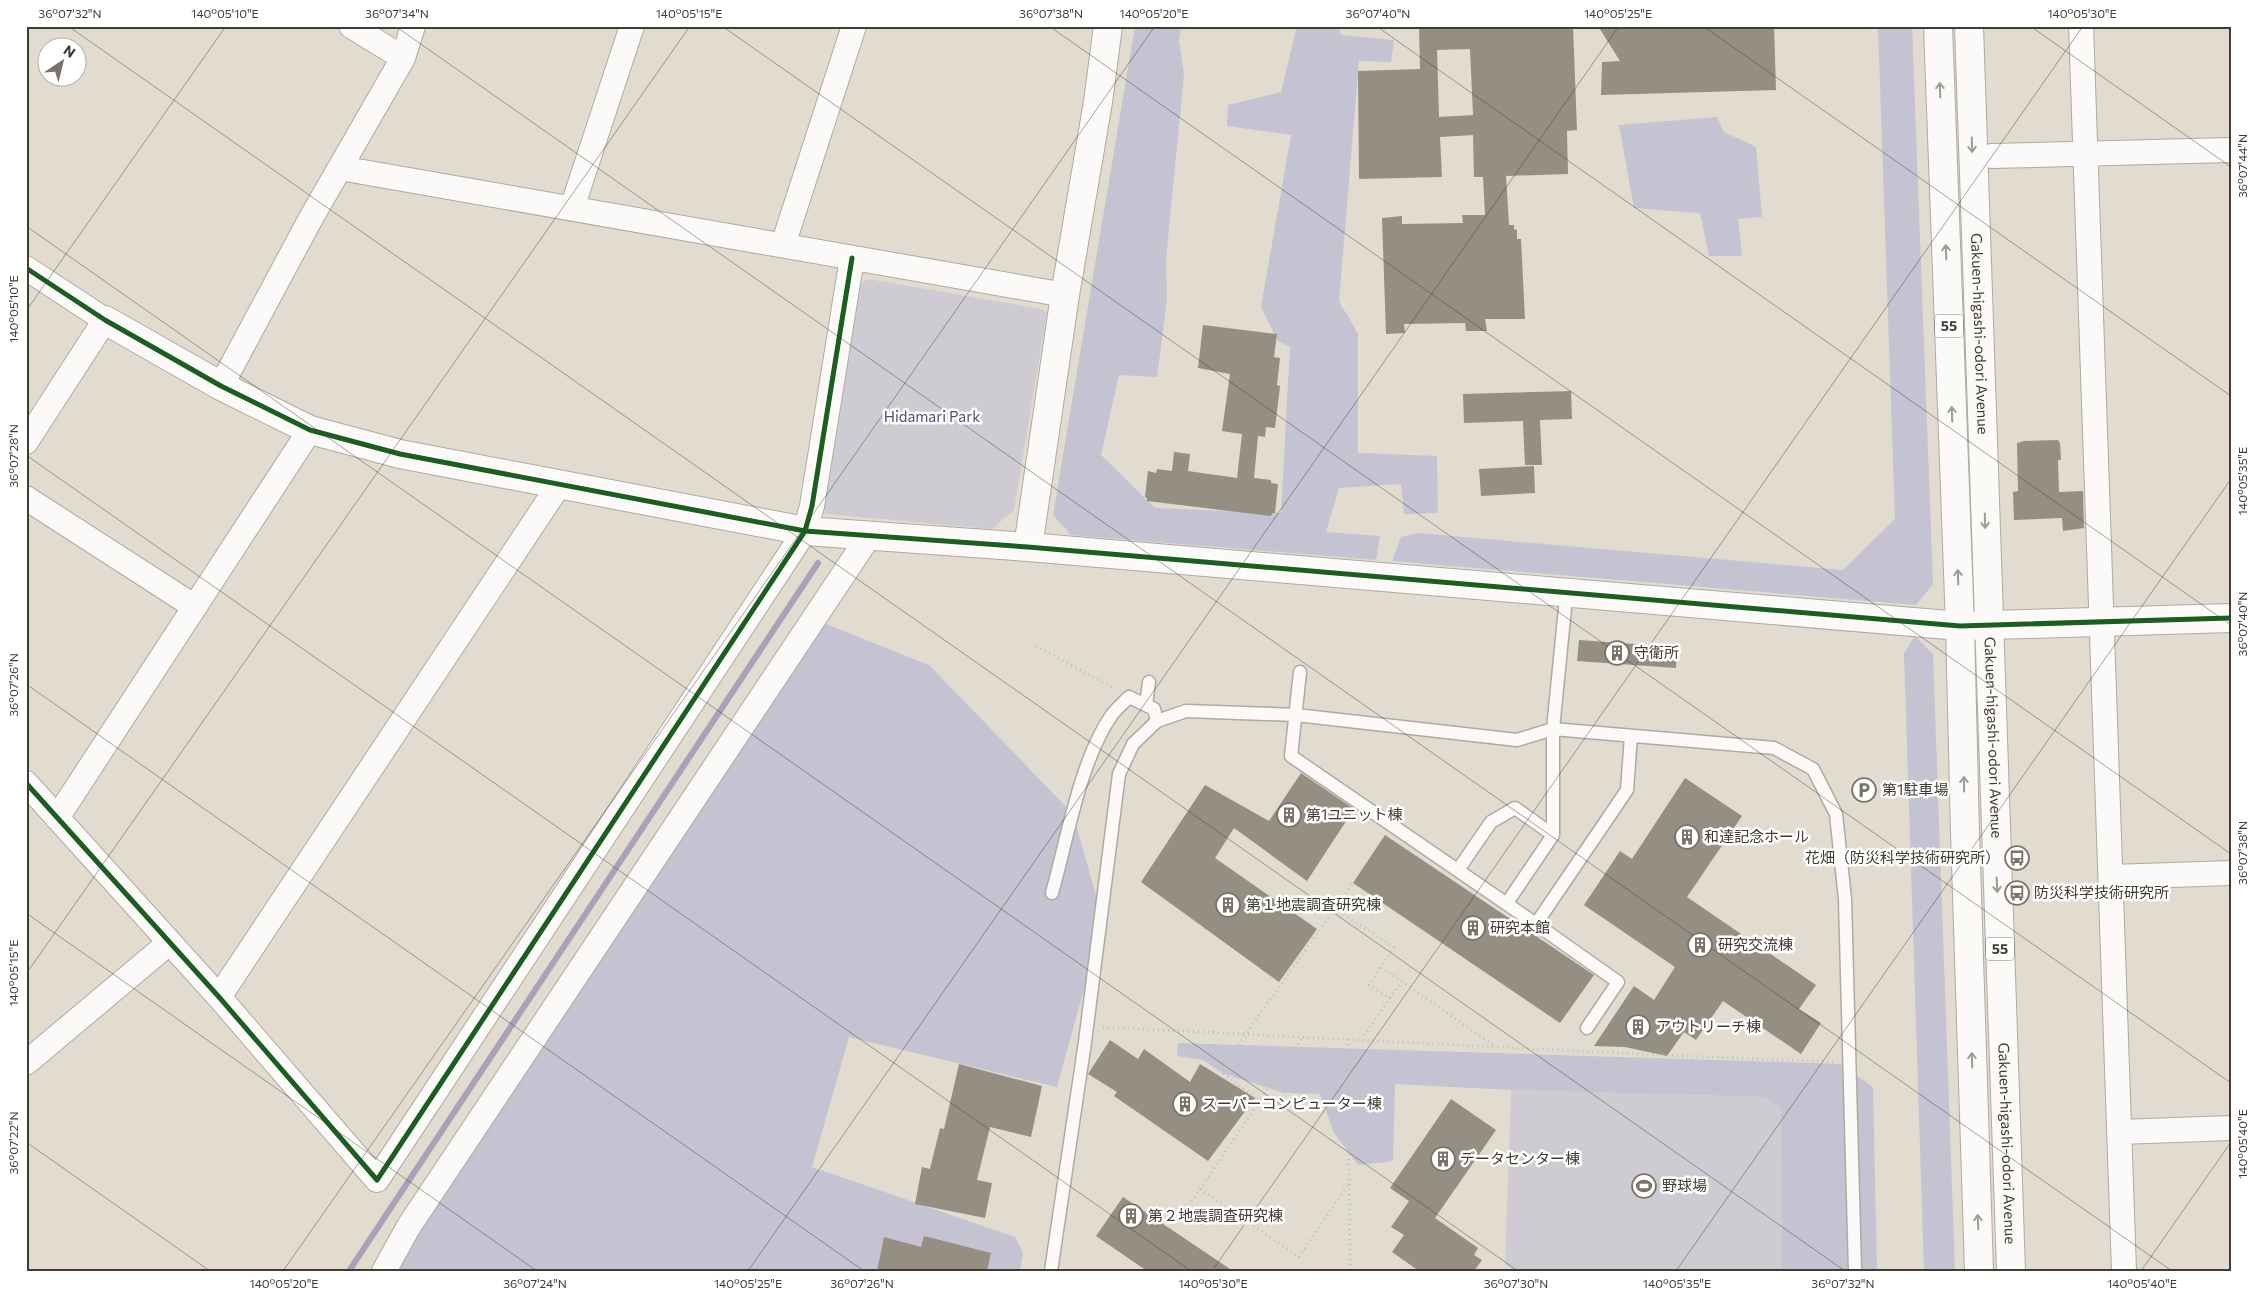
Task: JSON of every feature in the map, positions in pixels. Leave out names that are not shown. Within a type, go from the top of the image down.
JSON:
[{"type":"street","points":[[351,26],[403,58]]},
{"type":"street","points":[[221,386],[310,218],[403,58],[413,26]]},
{"type":"street","points":[[572,208],[632,26]]},
{"type":"street","points":[[783,246],[854,26]]},
{"type":"street","points":[[1028,547],[1065,295],[1098,102],[1108,26]]},
{"type":"street","name":"Gakuen-higashi-odori Avenue","points":[[1938,26],[1960,626],[1979,1271]]},
{"type":"street","name":"Gakuen-higashi-odori Avenue","points":[[1969,26],[2011,1271]]},
{"type":"street","points":[[2081,26],[2124,1271]]},
{"type":"street","points":[[1992,156],[2231,150]]},
{"type":"street","points":[[340,168],[1065,295]]},
{"type":"street","points":[[26,783],[219,997],[377,1180],[805,531],[812,506],[852,258]]},
{"type":"street","points":[[26,268],[104,320],[221,386],[310,430],[400,454],[805,531],[1028,547],[1960,626],[2231,618]]},
{"type":"street","points":[[26,442],[104,320]]},
{"type":"street","points":[[57,818],[310,430]]},
{"type":"street","points":[[219,997],[559,485]]},
{"type":"street","points":[[26,498],[195,607]]},
{"type":"street","points":[[384,1271],[409,1226],[869,536]]},
{"type":"street","points":[[2111,877],[2231,873]]},
{"type":"street","points":[[26,1063],[169,943]]},
{"type":"street","points":[[2119,1132],[2231,1128]]},
{"type":"lane","points":[[1507,903],[1553,835],[1553,729],[1565,608],[1569,593]]},
{"type":"lane","points":[[1300,672],[1291,756],[1507,903],[1618,982],[1587,1028]]},
{"type":"lane","points":[[1146,705],[1149,682]]},
{"type":"lane","points":[[1052,894],[1091,756],[1097,740],[1112,715],[1129,697],[1154,709],[1157,721]]},
{"type":"lane","points":[[1051,1271],[1087,1026],[1119,774],[1132,744],[1157,721],[1186,710],[1296,715],[1517,740],[1553,729],[1774,748],[1813,769],[1836,814],[1845,899],[1854,1271]]},
{"type":"lane","points":[[1536,924],[1627,790],[1631,736]]},
{"type":"lane","points":[[1458,870],[1491,822],[1515,808],[1553,835]]},
{"type":"path","points":[[1036,646],[1129,697]]},
{"type":"path","points":[[1260,1101],[1222,1072],[1246,1034],[1353,883]]},
{"type":"path","points":[[1335,909],[1394,947],[1369,985],[1390,998]]},
{"type":"path","points":[[1381,967],[1494,1046]]},
{"type":"path","points":[[1362,1039],[1402,982]]},
{"type":"path","points":[[1087,1026],[1667,1056],[1849,1062]]},
{"type":"path","points":[[1186,1210],[1304,1037]]},
{"type":"path","points":[[1348,1039],[1350,1271]]},
{"type":"path","points":[[1200,1189],[1299,1257],[1349,1183]]},
{"type":"green space","name":"Hidamari Park","points":[[868,279],[1042,309],[1047,313],[1014,510],[992,529],[826,514],[820,502],[858,286]]},
{"type":"green space","name":"野球場","points":[[1511,1090],[1764,1097],[1781,1108],[1782,1271],[1514,1271],[1505,1264]]},
{"type":"shaded area","points":[[1135,26],[1181,26],[1179,41],[1184,75],[1166,259],[1167,299],[1157,377],[1119,375],[1101,455],[1155,508],[1281,513],[1290,347],[1278,341],[1261,307],[1291,135],[1227,126],[1228,105],[1281,92],[1297,26],[1339,26],[1341,35],[1394,40],[1391,62],[1359,61],[1339,301],[1358,334],[1358,453],[1437,456],[1438,513],[1404,514],[1401,484],[1339,488],[1326,532],[1380,536],[1376,560],[1071,535],[1053,515]]},
{"type":"shaded area","points":[[1878,26],[1912,26],[1933,584],[1916,605],[1392,561],[1401,537],[1418,533],[1843,570],[1895,519]]},
{"type":"shaded area","points":[[1717,117],[1724,132],[1756,147],[1762,217],[1738,219],[1742,256],[1709,256],[1700,213],[1634,208],[1619,125]]},
{"type":"shaded area","points":[[821,622],[929,665],[1073,814],[1103,920],[1057,1087],[849,1037],[812,1167],[1015,1237],[1023,1253],[1020,1271],[392,1271]]},
{"type":"shaded area","points":[[1915,636],[1933,654],[1955,1271],[1924,1271],[1904,653]]},
{"type":"shaded area","points":[[1178,1043],[1840,1064],[1873,1087],[1877,1271],[1782,1271],[1781,1108],[1764,1097],[1511,1090],[1395,1084],[1393,1161],[1358,1165],[1334,1133],[1320,1094],[1284,1093],[1222,1073],[1203,1060],[1177,1056]]},
{"type":"building","points":[[1419,26],[1573,26],[1577,130],[1567,131],[1568,174],[1506,176],[1509,225],[1514,225],[1514,229],[1517,230],[1517,239],[1521,239],[1525,319],[1485,319],[1487,331],[1466,331],[1465,323],[1404,324],[1405,333],[1386,334],[1382,218],[1402,216],[1402,224],[1463,223],[1462,215],[1485,215],[1483,177],[1474,177],[1473,135],[1440,137],[1442,177],[1359,179],[1358,71],[1420,69]],"holes":[[[1470,49],[1473,115],[1439,117],[1437,50]]]},
{"type":"building","points":[[1598,26],[1774,26],[1776,90],[1601,95],[1602,62],[1620,61]]},
{"type":"building","points":[[1203,325],[1277,334],[1274,357],[1280,358],[1277,385],[1280,386],[1275,428],[1266,427],[1265,437],[1258,436],[1254,478],[1271,480],[1271,483],[1278,484],[1275,513],[1272,513],[1271,516],[1147,501],[1145,497],[1148,471],[1156,473],[1157,469],[1172,471],[1174,452],[1190,454],[1188,471],[1237,478],[1242,434],[1222,431],[1230,374],[1198,368]]},
{"type":"building","points":[[1571,391],[1572,419],[1540,420],[1542,465],[1525,465],[1523,421],[1464,423],[1463,394]]},
{"type":"building","points":[[2058,440],[2060,443],[2061,460],[2058,460],[2059,492],[2083,491],[2084,528],[2063,531],[2062,518],[2014,520],[2013,492],[2018,491],[2017,443]]},
{"type":"building","points":[[1534,466],[1535,493],[1481,496],[1479,469]]},
{"type":"building","name":"守衛所","points":[[1579,640],[1677,647],[1676,668],[1577,661]]},
{"type":"building","name":"第１地震調査研究棟","points":[[1301,773],[1354,809],[1307,881],[1234,828],[1215,858],[1317,929],[1279,982],[1141,882],[1205,785],[1269,821]]},
{"type":"building","points":[[1685,778],[1742,816],[1687,897],[1816,985],[1799,1009],[1821,1023],[1801,1054],[1723,1001],[1696,1040],[1684,1032],[1667,1056],[1625,1047],[1594,1046],[1634,986],[1654,1000],[1675,967],[1584,905],[1620,851],[1632,859]]},
{"type":"building","name":"研究本館","points":[[1385,835],[1594,975],[1560,1023],[1353,883]]},
{"type":"building","name":"スーパーコンピューター棟","points":[[1110,1040],[1138,1059],[1144,1049],[1190,1082],[1200,1064],[1255,1098],[1208,1161],[1114,1096],[1117,1092],[1088,1074]]},
{"type":"building","points":[[959,1064],[1042,1086],[1031,1137],[990,1127],[977,1180],[992,1183],[985,1218],[915,1204],[922,1167],[930,1169],[940,1128],[944,1129]]},
{"type":"building","name":"データセンター棟","points":[[1451,1099],[1496,1130],[1435,1218],[1478,1248],[1474,1255],[1482,1260],[1474,1271],[1419,1271],[1392,1252],[1404,1235],[1391,1227],[1409,1201],[1390,1188]]},
{"type":"building","name":"第２地震調査研究棟","points":[[1123,1197],[1233,1271],[1147,1271],[1096,1236]]},
{"type":"building","points":[[924,1236],[991,1253],[987,1271],[877,1271],[884,1237],[921,1247]]},
{"type":"waterway","points":[[349,1271],[818,563]]},
{"type":"cycle path","points":[[26,783],[219,997],[377,1180],[805,531],[812,506],[852,258]]},
{"type":"cycle path","points":[[26,268],[105,320],[221,386],[310,430],[400,454],[805,531],[1028,547],[1960,626],[2231,618]]},
{"type":"place","name":"守衛所","points":[[1617,653]]},
{"type":"place","name":"第1駐車場","points":[[1864,790]]},
{"type":"place","name":"第1ユニット棟","points":[[1289,815]]},
{"type":"place","name":"和達記念ホール","points":[[1687,837]]},
{"type":"place","name":"花畑（防災科学技術研究所）","points":[[2017,858]]},
{"type":"place","name":"防災科学技術研究所","points":[[2017,893]]},
{"type":"place","name":"第１地震調査研究棟","points":[[1228,905]]},
{"type":"place","name":"研究本館","points":[[1473,928]]},
{"type":"place","name":"研究交流棟","points":[[1700,945]]},
{"type":"place","name":"アウトリーチ棟","points":[[1638,1027]]},
{"type":"place","name":"スーパーコンピューター棟","points":[[1185,1104]]},
{"type":"place","name":"データセンター棟","points":[[1443,1159]]},
{"type":"place","name":"野球場","points":[[1644,1186]]},
{"type":"place","name":"第２地震調査研究棟","points":[[1131,1216]]}]
